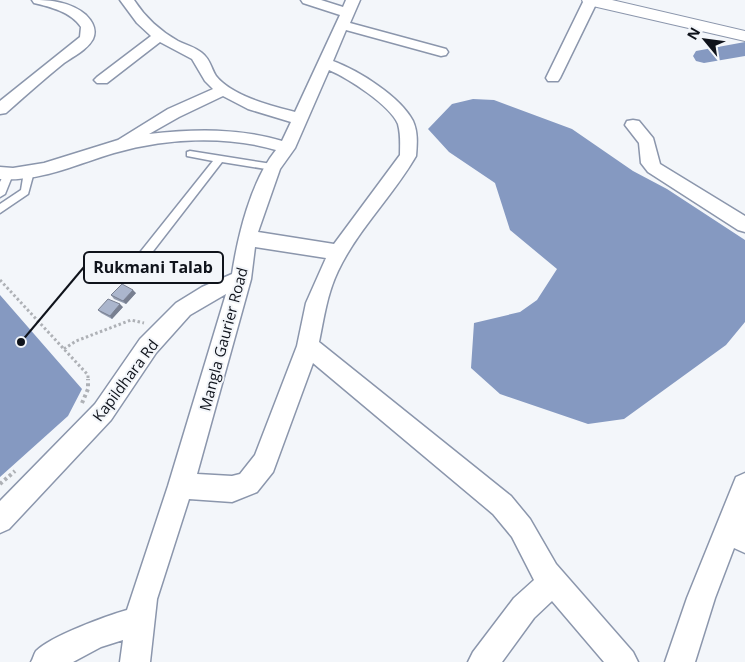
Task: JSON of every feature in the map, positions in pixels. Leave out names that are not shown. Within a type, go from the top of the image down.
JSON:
[{"type":"street","points":[[0,109],[87,38],[88,27],[82,18],[69,10],[39,0]]},
{"type":"street","points":[[308,0],[348,13],[441,52]]},
{"type":"street","points":[[553,78],[590,0],[745,36]]},
{"type":"street","points":[[131,1],[139,18],[160,36],[200,58],[211,80],[225,90],[263,108],[300,119]]},
{"type":"street","name":"Mangla Gaurier Road","points":[[135,662],[139,621],[151,573],[181,486],[241,280],[247,238],[272,167],[287,148],[348,13]]},
{"type":"street","points":[[102,80],[160,36]]},
{"type":"street","points":[[181,486],[232,489],[248,483],[264,462],[308,346],[322,285],[338,252],[408,156],[409,139],[405,122],[393,106],[350,73],[325,63]]},
{"type":"street","points":[[123,144],[188,104],[225,90]]},
{"type":"street","points":[[633,125],[646,142],[650,163],[654,168],[745,225]]},
{"type":"street","points":[[4,174],[29,172],[123,144],[186,137],[218,136],[245,138],[287,148]]},
{"type":"street","points":[[247,238],[338,252]]},
{"type":"street","name":"Kapildhara Rd","points":[[0,520],[103,412],[148,346],[184,308],[209,293],[241,280]]},
{"type":"street","points":[[308,346],[502,505],[521,528],[552,582],[623,662]]},
{"type":"street","points":[[680,662],[701,598],[737,534],[745,486]]},
{"type":"street","points":[[483,662],[499,644],[524,608],[552,582]]},
{"type":"street","points":[[46,662],[65,649],[103,631],[139,621]]},
{"type":"lane","points":[[190,154],[272,167]]},
{"type":"lane","points":[[126,278],[220,158]]},
{"type":"lane","points":[[0,209],[25,192],[29,172]]},
{"type":"lane","points":[[0,194],[4,174]]},
{"type":"path","points":[[0,280],[88,375]]},
{"type":"path","points":[[64,349],[76,341],[131,320],[163,329]]},
{"type":"water","points":[[473,99],[494,100],[572,129],[633,171],[667,189],[745,240],[745,322],[726,345],[624,419],[588,424],[500,394],[471,368],[474,323],[520,312],[537,300],[557,269],[510,230],[495,183],[449,152],[428,129],[452,104]]},
{"type":"water","points":[[0,295],[82,389],[68,416],[0,477]]},
{"type":"building","points":[[122,284],[133,290],[123,301],[111,295]]},
{"type":"building","points":[[108,299],[120,304],[110,316],[98,310]]},
{"type":"waterway","points":[[704,56],[745,49]]},
{"type":"place","name":"Rukmani Talab","points":[[21,342]]}]
